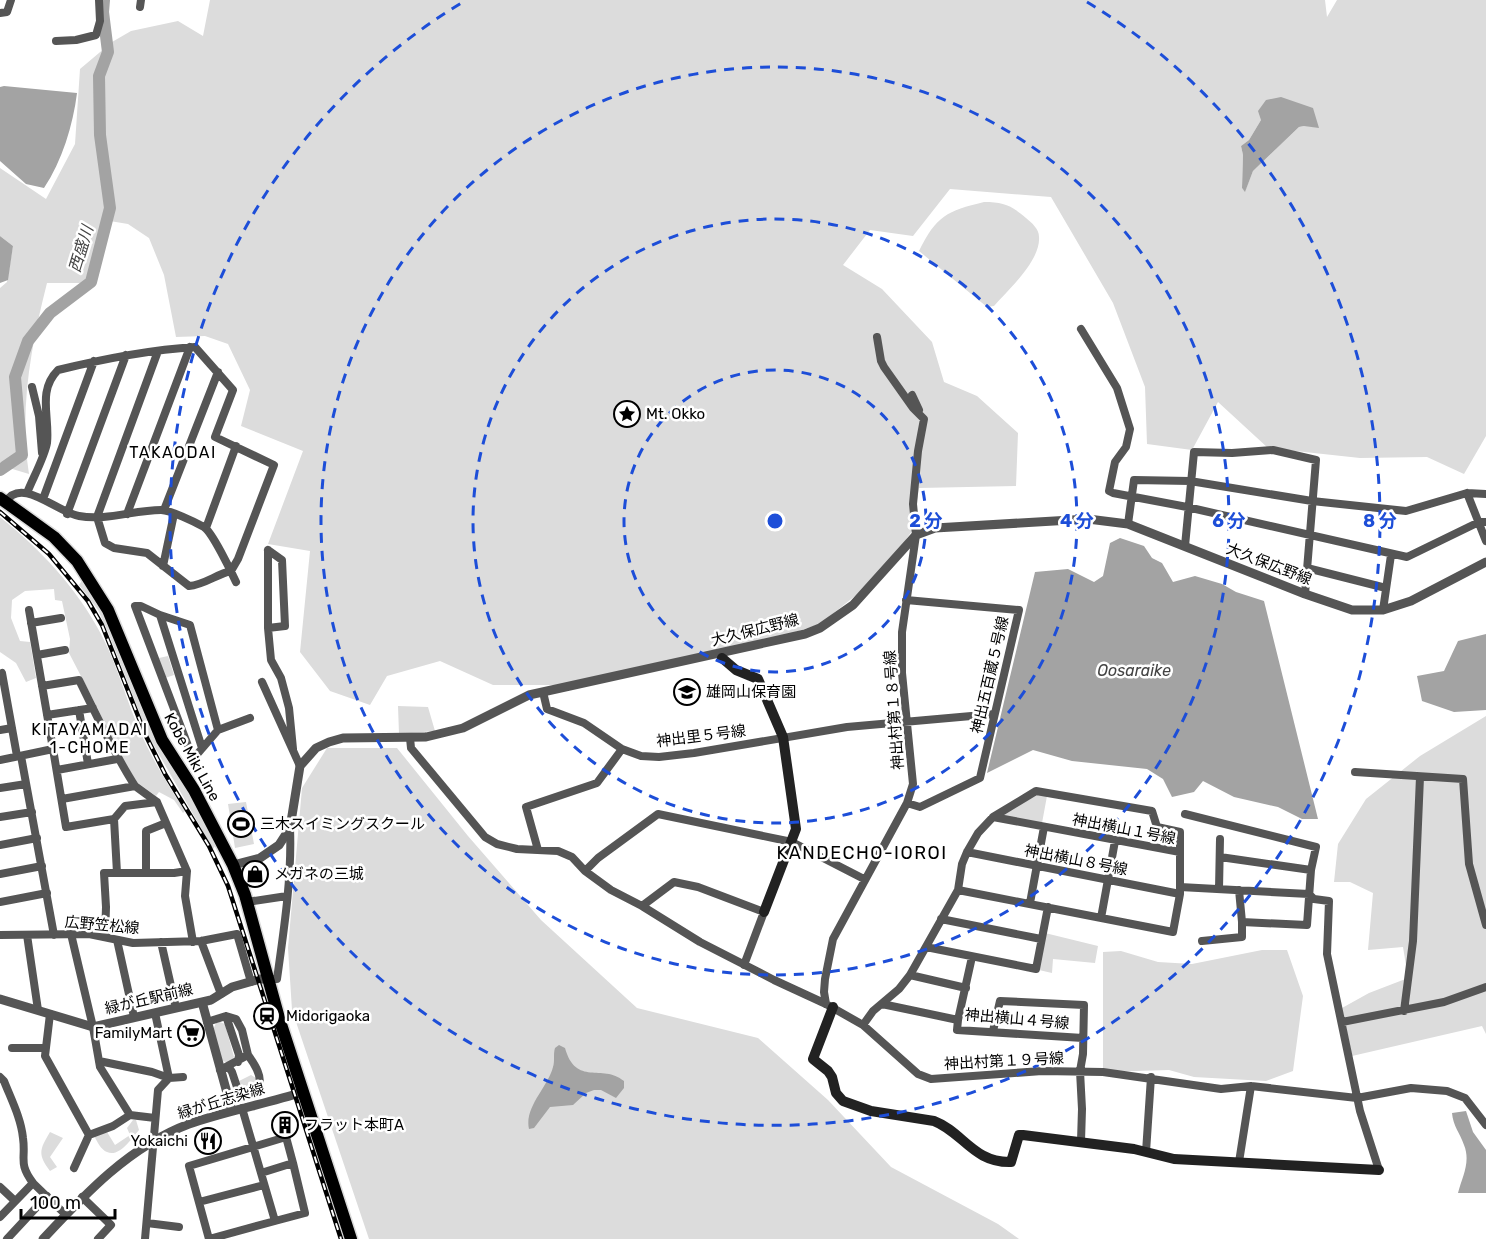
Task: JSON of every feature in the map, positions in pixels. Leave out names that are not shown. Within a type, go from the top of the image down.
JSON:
[{"type":"main road","name":"Kobe Miki Line","points":[[3,500],[54,537],[76,561],[108,610],[162,740],[194,790],[233,865],[247,903],[268,979],[351,1239]]},
{"type":"main road","points":[[720,656],[736,670],[758,679],[783,737],[796,830],[764,912]]},
{"type":"main road","points":[[829,1006],[813,1059],[828,1071],[836,1093],[843,1101],[871,1111],[943,1124],[978,1154],[1008,1163],[1012,1160],[1016,1139],[1019,1135],[1081,1141],[1174,1159],[1379,1170]]},
{"type":"street","points":[[0,13],[8,12],[11,0]]},
{"type":"street","points":[[56,41],[76,40],[96,35],[99,0]]},
{"type":"street","points":[[1082,329],[1117,388],[1130,429],[1126,447],[1115,462],[1109,491],[1407,557],[1482,522]]},
{"type":"street","points":[[877,337],[884,367],[913,408],[924,419]]},
{"type":"street","points":[[127,514],[190,347]]},
{"type":"street","points":[[27,492],[46,445],[46,388],[51,376],[58,370],[94,361],[126,355],[158,351],[190,347],[195,347],[233,390],[215,437],[274,465],[238,560],[231,571],[189,586],[147,553],[114,548],[105,543],[97,517],[158,351]]},
{"type":"street","points":[[67,514],[126,355]]},
{"type":"street","points":[[43,499],[94,361]]},
{"type":"street","points":[[164,510],[218,372]]},
{"type":"street","points":[[32,387],[39,416],[42,454]]},
{"type":"street","points":[[912,395],[924,419]]},
{"type":"street","name":"神出村第１８号線","points":[[829,1006],[824,992],[833,939],[907,803],[913,784],[902,673],[902,632],[916,535],[913,504],[918,451],[924,419]]},
{"type":"street","points":[[206,528],[236,447]]},
{"type":"street","points":[[1185,546],[1194,452],[1233,453],[1273,450],[1316,460],[1305,594]]},
{"type":"street","points":[[1128,525],[1134,480],[1190,481],[1312,501],[1406,510],[1467,493],[1486,494]]},
{"type":"street","points":[[3,500],[18,492],[27,492],[67,514],[81,517],[164,510],[206,528],[236,582]]},
{"type":"street","points":[[1467,493],[1482,522],[1486,541]]},
{"type":"street","points":[[163,566],[174,514]]},
{"type":"street","name":"大久保広野線","points":[[300,766],[316,748],[343,738],[426,737],[463,729],[529,695],[720,656],[820,628],[853,605],[916,535],[935,528],[1088,519],[1128,525],[1352,610],[1383,610],[1411,601],[1486,562]]},
{"type":"street","points":[[268,628],[285,626],[282,560],[268,550],[268,628],[271,660],[281,678],[289,708],[293,749]]},
{"type":"street","points":[[1383,610],[1391,555]]},
{"type":"street","points":[[1307,568],[1386,588]]},
{"type":"street","name":"神出五百蔵５号線","points":[[906,600],[1019,610],[980,778],[920,807],[907,803]]},
{"type":"street","points":[[192,759],[135,606],[141,606],[190,625],[218,730]]},
{"type":"street","points":[[29,610],[66,827],[114,819],[125,806],[157,802]]},
{"type":"street","points":[[160,615],[202,748]]},
{"type":"street","points":[[31,624],[61,618]]},
{"type":"street","points":[[37,655],[65,650]]},
{"type":"street","points":[[0,674],[2,674],[3,702],[27,784],[54,935]]},
{"type":"street","points":[[42,686],[79,680],[117,759],[135,786],[157,802],[186,871],[185,896],[197,942],[221,994]]},
{"type":"street","points":[[262,682],[300,766],[290,828],[291,850],[277,979],[268,979]]},
{"type":"street","name":"神出里５号線","points":[[543,692],[547,709],[584,723],[622,749],[641,756],[659,757],[727,748],[847,727],[994,714]]},
{"type":"street","points":[[47,715],[93,708]]},
{"type":"street","points":[[79,710],[88,764]]},
{"type":"street","points":[[181,771],[218,730],[250,718]]},
{"type":"street","points":[[0,730],[12,728]]},
{"type":"street","name":"神出村第１９号線","points":[[410,738],[411,748],[486,837],[497,844],[517,849],[558,851],[572,857],[585,871],[611,890],[642,906],[700,942],[863,1025],[918,1074],[931,1079],[1042,1071],[1080,1071],[1151,1077],[1221,1089],[1251,1086],[1357,1098],[1411,1088],[1448,1091],[1465,1098],[1486,1125]]},
{"type":"street","points":[[0,759],[53,749]]},
{"type":"street","points":[[538,850],[526,807],[597,783],[622,749]]},
{"type":"street","points":[[57,770],[117,759]]},
{"type":"street","points":[[1355,772],[1463,779],[1469,864],[1486,925]]},
{"type":"street","points":[[1404,1011],[1413,940],[1420,777]]},
{"type":"street","points":[[0,788],[27,784]]},
{"type":"street","points":[[62,799],[135,786]]},
{"type":"street","points":[[863,1025],[873,1011],[899,989],[910,975],[958,890],[962,864],[978,833],[993,817],[1036,791],[1152,811],[1157,827],[1180,832],[1180,852]]},
{"type":"street","points":[[0,817],[32,812]]},
{"type":"street","points":[[585,871],[598,858],[658,813],[792,842],[864,879]]},
{"type":"street","points":[[1185,814],[1316,847],[1311,870],[1307,925],[1242,922]]},
{"type":"street","name":"神出横山１号線","points":[[958,890],[1173,932],[1180,891],[1180,852],[993,817]]},
{"type":"street","points":[[114,819],[117,873]]},
{"type":"street","points":[[146,873],[146,831],[166,823]]},
{"type":"street","points":[[1030,903],[1044,827]]},
{"type":"street","points":[[233,865],[260,858],[279,846],[290,828]]},
{"type":"street","points":[[0,845],[37,838]]},
{"type":"street","points":[[1219,889],[1220,839]]},
{"type":"street","points":[[1101,918],[1115,841]]},
{"type":"street","name":"神出横山８号線","points":[[967,852],[1109,880],[1180,891],[1219,889],[1309,894]]},
{"type":"street","points":[[1220,857],[1311,870]]},
{"type":"street","points":[[0,874],[42,866]]},
{"type":"street","points":[[105,938],[104,873],[186,871]]},
{"type":"street","points":[[642,906],[674,882],[698,887],[764,912],[744,965]]},
{"type":"street","points":[[1202,941],[1242,938],[1239,890]]},
{"type":"street","points":[[0,902],[47,893]]},
{"type":"street","points":[[1309,894],[1314,899],[1329,901],[1327,954],[1357,1098],[1379,1170]]},
{"type":"street","points":[[247,903],[287,896]]},
{"type":"street","points":[[926,947],[1036,969],[1048,907]]},
{"type":"street","points":[[941,919],[1041,939]]},
{"type":"street","points":[[71,934],[100,1067],[130,1115]]},
{"type":"street","name":"広野笠松線","points":[[0,935],[89,934],[133,943],[197,942],[237,934],[250,981]]},
{"type":"street","points":[[27,935],[38,1010]]},
{"type":"street","points":[[117,940],[134,1017]]},
{"type":"street","points":[[161,942],[176,1008]]},
{"type":"street","points":[[882,1004],[958,1020],[972,957]]},
{"type":"street","points":[[910,975],[966,988]]},
{"type":"street","name":"緑が丘駅前線","points":[[0,999],[93,1027],[211,1000],[232,987],[250,981],[268,979]]},
{"type":"street","points":[[1342,1022],[1444,1002],[1486,987]]},
{"type":"street","points":[[993,1031],[999,1001],[1084,1005],[1080,1071],[1081,1141]]},
{"type":"street","points":[[202,1002],[224,1068],[232,1111]]},
{"type":"street","points":[[155,1013],[169,1078]]},
{"type":"street","points":[[50,1014],[45,1056],[88,1135]]},
{"type":"street","points":[[207,1022],[226,1016],[236,1019],[242,1030],[248,1055],[254,1062],[259,1084],[256,1088],[242,1092],[238,1090],[232,1072],[224,1068]]},
{"type":"street","points":[[226,1016],[239,1056],[238,1062]]},
{"type":"street","name":"神出横山４号線","points":[[958,1020],[957,1030],[1083,1038]]},
{"type":"street","points":[[12,1048],[46,1048]]},
{"type":"street","points":[[224,1068],[248,1055]]},
{"type":"street","points":[[99,1061],[152,1072],[169,1078],[183,1077]]},
{"type":"street","points":[[0,1077],[4,1081],[18,1117],[24,1140],[22,1158],[24,1172],[66,1215]]},
{"type":"street","points":[[1146,1152],[1151,1077]]},
{"type":"street","points":[[146,1239],[158,1090],[169,1078]]},
{"type":"street","points":[[1239,1161],[1251,1086]]},
{"type":"street","name":"緑が丘志染線","points":[[43,1239],[96,1183],[154,1142],[187,1125],[303,1092]]},
{"type":"street","points":[[242,1108],[275,1221]]},
{"type":"street","points":[[74,1168],[88,1135],[113,1126],[130,1115],[155,1118]]},
{"type":"street","points":[[286,1137],[293,1163],[305,1213],[209,1239],[189,1166],[286,1137]]},
{"type":"street","points":[[261,1173],[293,1163]]},
{"type":"street","points":[[0,1217],[33,1183]]},
{"type":"street","points":[[199,1202],[264,1185]]},
{"type":"street","points":[[0,1187],[15,1201]]},
{"type":"street","points":[[7,1239],[47,1196]]},
{"type":"street","points":[[82,1197],[111,1226],[98,1239]]},
{"type":"street","points":[[147,1223],[179,1227]]},
{"type":"shaded area","points":[[210,0],[1325,0],[1327,17],[1337,0],[1486,0],[1486,436],[1464,474],[1427,457],[1360,458],[1268,448],[1218,402],[1192,450],[1147,444],[1145,387],[1113,303],[1051,197],[950,189],[913,236],[870,230],[843,265],[882,289],[932,342],[944,382],[977,396],[1018,433],[1016,486],[919,488],[912,531],[880,576],[820,624],[770,640],[559,685],[493,685],[440,661],[387,676],[370,705],[330,691],[300,652],[310,551],[268,544],[303,451],[241,426],[250,390],[228,344],[205,336],[176,337],[164,275],[149,238],[128,224],[110,221],[87,283],[47,283],[28,378],[25,426],[29,474],[9,468],[0,462],[0,288],[7,282],[13,246],[0,236],[0,168],[46,199],[75,144],[80,69],[112,42],[131,31],[178,21],[203,36]],"holes":[[[1261,120],[1304,126],[1299,127],[1253,171],[1245,191],[1242,188],[1241,146],[1249,140]]]},
{"type":"shaded area","points":[[984,202],[1006,205],[1016,210],[1035,226],[1039,237],[1035,255],[1023,274],[994,306],[987,307],[919,251],[937,222],[952,212]]},
{"type":"shaded area","points":[[0,517],[56,570],[91,617],[112,659],[142,736],[185,811],[183,813],[174,800],[159,792],[156,796],[138,783],[121,759],[69,653],[70,639],[62,601],[55,600],[54,589],[25,591],[12,600],[11,618],[20,641],[30,642],[36,678],[26,682],[16,663],[0,652]]},
{"type":"shaded area","points":[[83,579],[105,613],[156,736],[217,843],[213,849],[149,737],[98,610],[79,585]]},
{"type":"shaded area","points":[[168,656],[174,675],[165,678],[159,658]]},
{"type":"shaded area","points":[[398,706],[428,707],[435,731],[399,734]]},
{"type":"shaded area","points":[[1486,716],[1486,1034],[1482,1026],[1352,1056],[1342,1008],[1369,993],[1408,978],[1403,947],[1368,950],[1373,893],[1350,882],[1334,882],[1338,844],[1366,799],[1420,756]]},
{"type":"shaded area","points":[[327,748],[397,748],[468,836],[541,920],[637,1008],[758,1038],[828,1100],[891,1167],[998,1224],[1019,1239],[369,1239],[292,1010],[288,948],[302,788]]},
{"type":"shaded area","points":[[1038,795],[1047,796],[1042,823],[1003,817],[1004,812]]},
{"type":"shaded area","name":"三木スイミングスクール","points":[[246,802],[254,844],[235,848],[228,804]]},
{"type":"shaded area","points":[[1045,933],[1098,946],[1095,963],[1053,959],[1052,973],[1039,970]]},
{"type":"shaded area","points":[[1262,950],[1287,950],[1303,996],[1293,1071],[1266,1081],[1194,1077],[1169,1070],[1103,1072],[1103,952],[1121,951],[1158,962],[1192,964]]},
{"type":"shaded area","points":[[216,1023],[225,1024],[234,1057],[230,1063],[222,1061],[213,1030]]},
{"type":"shaded area","points":[[251,1075],[256,1078],[254,1086],[242,1088],[239,1081]]},
{"type":"shaded area","points":[[133,1120],[136,1120],[139,1130],[121,1150],[112,1153],[105,1151],[99,1145],[94,1136],[107,1132],[115,1145],[130,1135],[127,1128]]},
{"type":"shaded area","points":[[50,1132],[63,1138],[50,1157],[57,1167],[50,1171],[41,1152]]},
{"type":"water","points":[[0,87],[77,93],[66,142],[44,188],[26,184],[0,161]]},
{"type":"water","points":[[1281,97],[1313,108],[1319,128],[1299,127],[1253,171],[1245,192],[1242,188],[1241,146],[1249,140],[1261,120],[1258,111],[1266,100]]},
{"type":"water","points":[[0,236],[13,246],[8,280],[0,283]]},
{"type":"water","name":"Oosaraike","points":[[1120,538],[1144,546],[1152,558],[1162,563],[1173,582],[1195,576],[1264,601],[1318,819],[1302,819],[1278,807],[1234,797],[1203,781],[1194,792],[1172,797],[1163,779],[1147,769],[1072,761],[1033,750],[987,773],[1035,572],[1068,569],[1094,582],[1103,576],[1110,543]]},
{"type":"water","points":[[1486,634],[1486,710],[1454,712],[1422,701],[1417,676],[1444,671],[1458,641]]},
{"type":"water","points":[[559,1045],[565,1048],[576,1067],[583,1071],[616,1076],[624,1081],[624,1088],[616,1098],[601,1090],[594,1090],[586,1093],[573,1105],[550,1107],[534,1128],[529,1129],[530,1113],[550,1075],[554,1065],[555,1048]]},
{"type":"water","points":[[1466,1111],[1473,1132],[1486,1150],[1486,1193],[1458,1193],[1467,1157],[1452,1113]]},
{"type":"waterway","name":"西盛川","points":[[0,470],[22,455],[15,377],[28,341],[50,313],[91,282],[110,208],[100,135],[99,76],[108,52],[103,12],[104,0]]},
{"type":"railway","points":[[0,512],[49,554],[88,601],[102,625],[146,736],[165,774],[209,846],[228,886],[341,1239]]},
{"type":"place","name":"Mt. Okko","points":[[627,414]]},
{"type":"place","name":"雄岡山保育園","points":[[687,692]]},
{"type":"place","name":"三木スイミングスクール","points":[[241,824]]},
{"type":"place","name":"メガネの三城","points":[[255,874]]},
{"type":"place","name":"Midorigaoka","points":[[267,1016]]},
{"type":"place","name":"FamilyMart","points":[[191,1033]]},
{"type":"place","name":"フラット本町A","points":[[285,1125]]},
{"type":"place","name":"Yokaichi","points":[[208,1141]]},
{"type":"district","name":"TAKAODAI","points":[[173,452]]},
{"type":"district","name":"KITAYAMADAI 1-CHOME","points":[[90,738]]},
{"type":"district","name":"KANDECHO-IOROI","points":[[862,853]]}]
